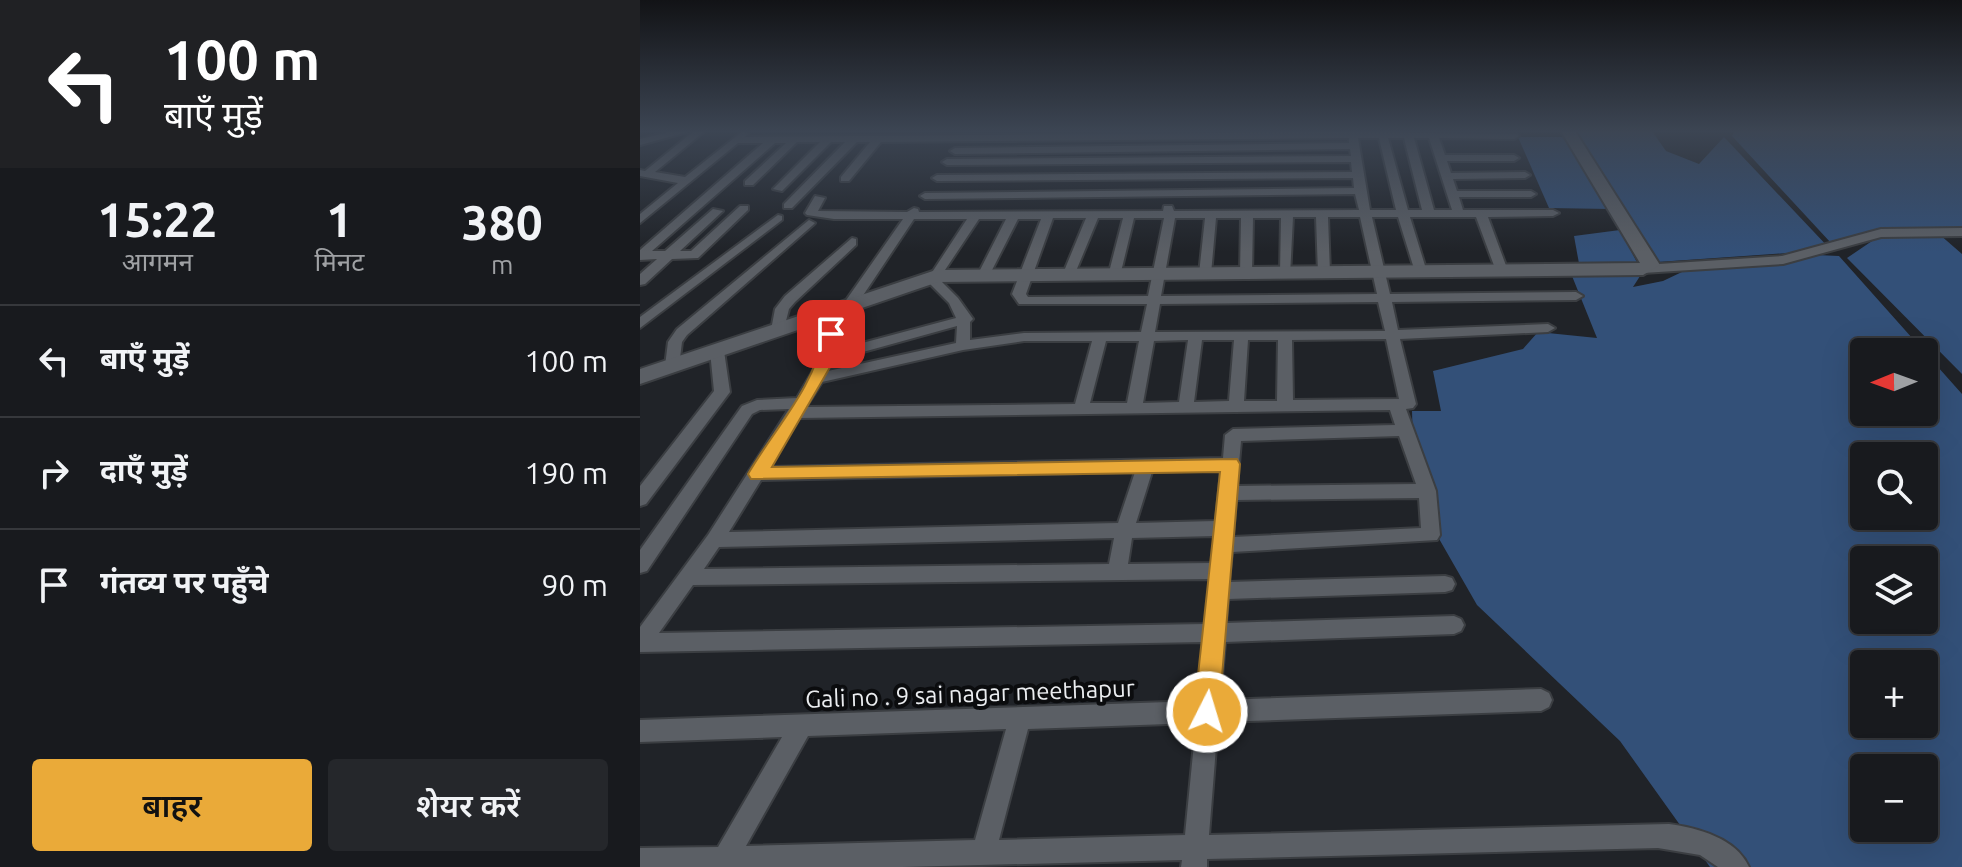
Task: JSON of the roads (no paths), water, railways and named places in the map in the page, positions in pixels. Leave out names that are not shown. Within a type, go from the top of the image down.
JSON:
[{"type":"street","points":[[640,220],[698,171]]},
{"type":"street","points":[[640,255],[736,171]]},
{"type":"street","points":[[749,183],[761,171]]},
{"type":"street","points":[[778,189],[796,171]]},
{"type":"street","points":[[788,206],[822,171]]},
{"type":"street","points":[[845,179],[851,171]]},
{"type":"street","points":[[640,643],[714,540],[817,378],[828,357],[841,308],[941,171]]},
{"type":"street","points":[[1134,407],[1170,216],[1165,193],[1170,171]]},
{"type":"street","points":[[640,565],[747,410],[757,405],[799,408],[1081,408],[1408,404],[1360,191],[1358,171]]},
{"type":"street","points":[[1390,171],[1421,272]]},
{"type":"street","points":[[1415,171],[1429,214]]},
{"type":"street","points":[[1444,171],[1459,214]]},
{"type":"street","points":[[1479,171],[1496,214]]},
{"type":"street","points":[[1593,171],[1651,265],[1643,269]]},
{"type":"street","points":[[644,173],[687,181]]},
{"type":"street","points":[[937,178],[1359,175]]},
{"type":"street","points":[[1446,176],[1525,175]]},
{"type":"street","points":[[925,196],[1360,191]]},
{"type":"street","points":[[1452,194],[1531,194]]},
{"type":"street","points":[[819,198],[811,209],[816,215],[1013,217],[1553,213]]},
{"type":"street","points":[[640,255],[694,255],[744,208]]},
{"type":"street","points":[[640,281],[717,211]]},
{"type":"street","points":[[1481,214],[1502,271]]},
{"type":"street","points":[[1205,274],[1211,215]]},
{"type":"street","points":[[1246,274],[1247,215]]},
{"type":"street","points":[[1286,273],[1287,215]]},
{"type":"street","points":[[1322,215],[1324,273]]},
{"type":"street","points":[[1048,216],[1019,294],[1024,301],[1576,296]]},
{"type":"street","points":[[1068,276],[1093,216]]},
{"type":"street","points":[[1114,276],[1129,216]]},
{"type":"street","points":[[933,277],[974,217]]},
{"type":"street","points":[[983,276],[1013,217]]},
{"type":"street","points":[[640,324],[778,218]]},
{"type":"street","points":[[672,366],[675,342],[682,332],[809,223]]},
{"type":"street","points":[[1945,232],[1962,246]]},
{"type":"street","points":[[640,377],[933,277],[1643,269],[1783,260],[1881,233],[1962,232]]},
{"type":"street","points":[[778,330],[782,309],[790,299],[852,242]]},
{"type":"street","points":[[933,277],[966,319],[963,346]]},
{"type":"street","points":[[828,357],[966,319]]},
{"type":"street","points":[[817,378],[963,346],[1024,337],[1393,335],[1548,328]]},
{"type":"street","points":[[1186,406],[1196,335]]},
{"type":"street","points":[[1236,406],[1241,335]]},
{"type":"street","points":[[1285,335],[1285,405]]},
{"type":"street","points":[[1081,408],[1100,336]]},
{"type":"street","points":[[640,499],[722,392],[717,351]]},
{"type":"street","points":[[714,540],[1124,531],[1224,537],[1431,535],[1427,491],[1396,404]]},
{"type":"street","points":[[1195,856],[1233,435],[1405,430]]},
{"type":"street","points":[[758,474],[1231,464]]},
{"type":"street","points":[[1117,572],[1124,531],[1146,466]]},
{"type":"street","points":[[1228,493],[1427,491]]},
{"type":"street","points":[[687,577],[1117,572],[1219,581],[1445,584]]},
{"type":"street","points":[[640,643],[1214,633],[1454,625]]},
{"type":"street","name":"Gali no . 9 sai nagar meethapur","points":[[640,731],[1541,700]]},
{"type":"street","points":[[984,851],[1020,718]]},
{"type":"street","points":[[725,858],[802,725]]},
{"type":"street","points":[[640,861],[984,851],[1195,856],[1658,836],[1684,837],[1707,845],[1736,867]]},
{"type":"water","points":[[1533,171],[1590,171],[1610,209],[1549,208]]},
{"type":"water","points":[[1595,171],[1757,171],[1831,250],[1643,263]]},
{"type":"water","points":[[1765,171],[1962,171],[1962,231],[1939,234],[1962,254],[1962,374],[1938,350],[1938,338],[1926,338],[1847,258],[1875,239],[1831,243]]},
{"type":"water","points":[[1620,230],[1639,266],[1580,269],[1574,236]]},
{"type":"water","points":[[1816,255],[1839,256],[1912,338],[1850,338],[1850,426],[1938,426],[1938,367],[1962,394],[1962,867],[1710,867],[1620,741],[1477,605],[1434,530],[1413,445],[1412,411],[1441,411],[1433,371],[1523,349],[1538,332],[1597,338],[1572,276],[1642,273],[1633,287],[1663,281],[1684,271],[1739,268]]}]
